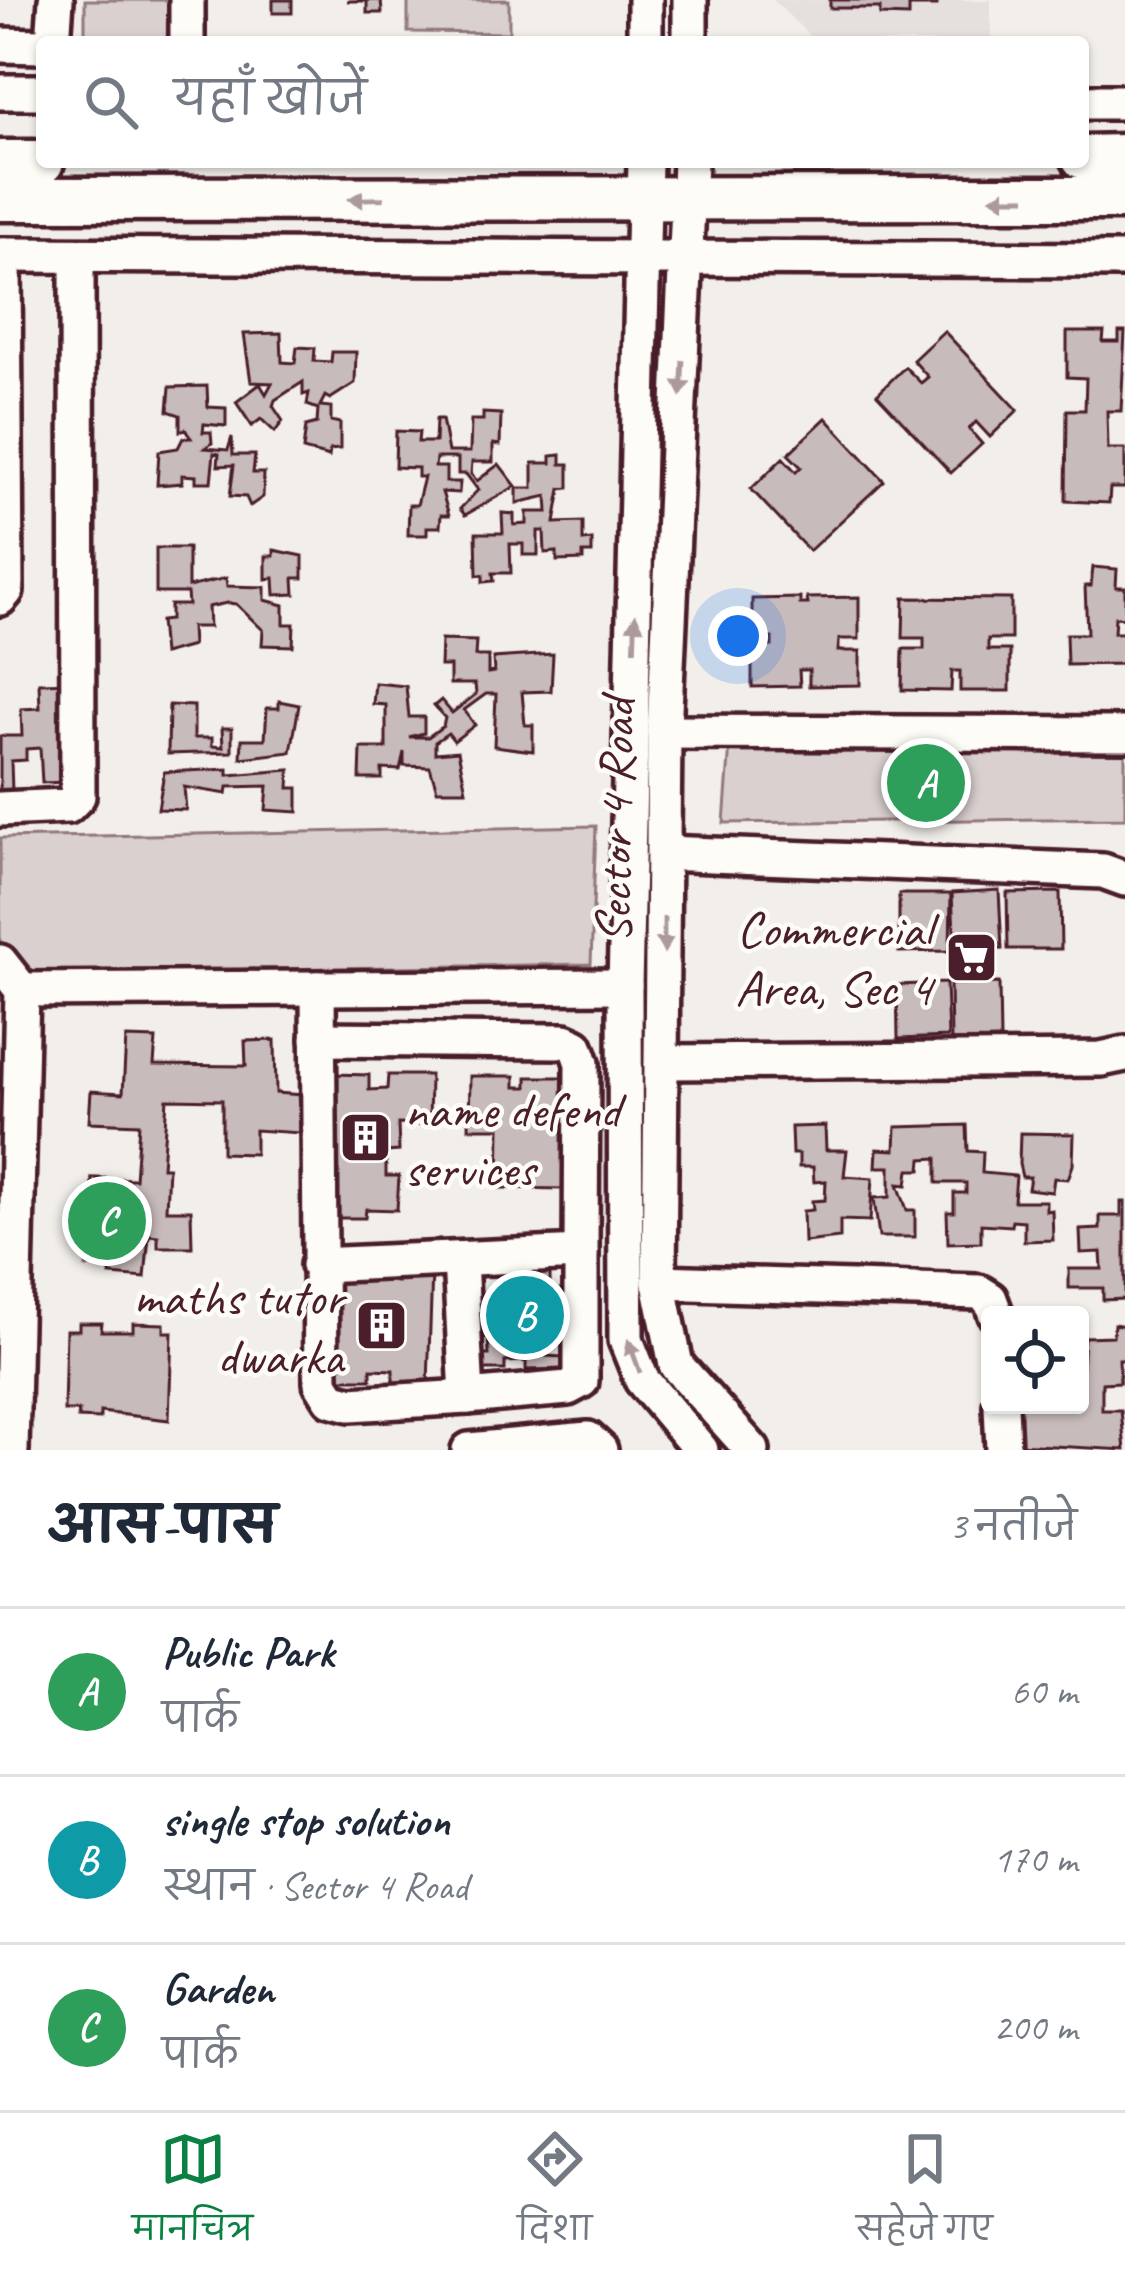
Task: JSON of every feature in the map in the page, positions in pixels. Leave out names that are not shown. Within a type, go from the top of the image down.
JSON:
[{"type":"main road","points":[[1089,157],[1125,157]]},
{"type":"main road","points":[[0,162],[26,187],[646,178],[1125,198]]},
{"type":"street","points":[[53,36],[56,0]]},
{"type":"street","points":[[187,36],[188,0]]},
{"type":"street","points":[[645,0],[645,36]]},
{"type":"street","points":[[690,0],[691,36]]},
{"type":"street","points":[[0,45],[36,46]]},
{"type":"street","points":[[0,92],[36,92]]},
{"type":"street","points":[[1089,103],[1125,103]]},
{"type":"street","name":"Sector 4 Road","points":[[646,178],[625,986],[626,1340],[642,1380],[701,1450]]},
{"type":"street","name":"Sector 4 Road","points":[[690,180],[664,732],[659,1282],[676,1365],[752,1450]]},
{"type":"street","points":[[0,598],[6,591],[2,309],[26,187]]},
{"type":"street","points":[[12,255],[1125,260]]},
{"type":"street","points":[[0,809],[68,806],[78,796],[77,256]]},
{"type":"street","points":[[664,732],[1125,734]]},
{"type":"street","points":[[664,853],[1103,871],[1125,879]]},
{"type":"street","points":[[0,962],[22,989],[11,1450]]},
{"type":"street","points":[[22,989],[625,986]]},
{"type":"street","points":[[318,988],[318,1039],[318,1264],[321,1383],[331,1399],[350,1404],[467,1396],[568,1388],[581,1381],[582,1064],[576,1046],[565,1041],[318,1039]]},
{"type":"street","points":[[664,1062],[1101,1059],[1125,1054]]},
{"type":"street","points":[[318,1264],[581,1253]]},
{"type":"street","points":[[460,1259],[467,1396]]},
{"type":"street","points":[[659,1282],[980,1292],[993,1306]]},
{"type":"street","points":[[1001,1414],[1003,1450]]},
{"type":"street","points":[[470,1450],[588,1439],[600,1450]]},
{"type":"shaded area","points":[[85,0],[168,0],[167,36],[85,36]]},
{"type":"shaded area","points":[[408,0],[509,0],[509,33],[408,32]]},
{"type":"shaded area","points":[[773,0],[991,0],[991,36],[810,36]]},
{"type":"shaded area","points":[[730,744],[1125,748],[1125,818],[724,823]]},
{"type":"shaded area","points":[[596,826],[591,964],[25,973],[0,946],[0,838]]},
{"type":"shaded area","points":[[92,1178],[127,1179],[123,1264],[86,1267]]},
{"type":"building","points":[[273,0],[292,0],[292,13],[273,13]]},
{"type":"building","points":[[381,0],[382,13],[367,13],[367,1],[347,1]]},
{"type":"building","points":[[830,0],[937,0],[937,6],[909,6],[909,16],[880,15],[880,8],[830,8]]},
{"type":"building","points":[[944,331],[1018,410],[990,437],[976,422],[969,429],[982,444],[951,473],[877,394],[905,367],[921,383],[928,377],[913,360]]},
{"type":"building","points":[[1067,332],[1104,332],[1103,342],[1119,342],[1119,332],[1125,332],[1121,411],[1107,411],[1108,449],[1125,449],[1125,488],[1110,488],[1109,503],[1066,501],[1067,410],[1085,410],[1086,378],[1067,377]]},
{"type":"building","points":[[281,333],[282,362],[295,363],[297,347],[315,348],[314,361],[331,362],[332,352],[356,352],[355,383],[330,399],[325,396],[320,406],[331,407],[331,421],[340,423],[340,449],[330,450],[329,457],[303,450],[306,426],[317,423],[318,409],[307,405],[309,393],[303,395],[303,382],[275,400],[273,406],[283,421],[275,432],[261,419],[252,426],[236,402],[260,384],[266,394],[272,383],[251,382],[244,334]]},
{"type":"building","points":[[207,386],[208,407],[226,408],[226,426],[204,424],[203,432],[211,432],[212,443],[205,448],[228,450],[232,437],[233,455],[255,455],[253,473],[264,473],[263,497],[250,506],[246,497],[230,496],[234,465],[218,466],[219,454],[214,453],[211,482],[182,475],[182,483],[157,485],[159,451],[178,448],[183,438],[191,438],[185,429],[180,431],[180,415],[168,411],[170,387]]},
{"type":"building","points":[[483,413],[501,414],[500,445],[493,444],[493,462],[472,462],[471,474],[477,481],[499,464],[516,486],[465,515],[460,509],[478,490],[466,474],[458,474],[458,458],[436,458],[435,467],[446,467],[446,482],[460,482],[459,493],[442,492],[449,515],[441,515],[440,527],[427,527],[427,535],[408,535],[409,505],[417,505],[424,477],[418,477],[418,468],[395,467],[396,431],[419,432],[418,442],[435,442],[436,419],[442,419],[448,452],[470,452],[471,420],[483,420]]},
{"type":"building","points":[[826,418],[884,481],[809,551],[751,489],[783,458],[796,472],[801,467],[788,454]]},
{"type":"building","points":[[561,455],[561,464],[569,464],[569,488],[561,489],[555,523],[583,522],[583,541],[592,540],[592,553],[583,553],[583,560],[557,561],[557,552],[545,553],[544,531],[538,531],[538,555],[523,555],[523,544],[510,544],[511,573],[493,573],[494,581],[483,582],[483,575],[477,575],[476,533],[503,533],[502,513],[514,514],[514,525],[527,524],[527,512],[548,512],[547,496],[517,503],[517,488],[533,488],[533,463],[551,463],[551,456]]},
{"type":"building","points":[[156,548],[188,548],[188,587],[226,578],[227,586],[265,587],[265,600],[284,605],[284,624],[294,624],[293,646],[262,645],[263,630],[236,604],[227,603],[208,607],[209,627],[191,627],[192,646],[163,654],[160,621],[170,620],[170,605],[188,605],[187,593],[156,593]]},
{"type":"building","points":[[274,550],[303,556],[303,578],[294,578],[295,594],[275,595],[274,578],[266,579],[266,556],[274,556]]},
{"type":"building","points":[[1093,567],[1117,569],[1116,587],[1125,587],[1125,618],[1115,617],[1114,633],[1125,633],[1125,664],[1067,665],[1066,634],[1087,634],[1085,586],[1091,586]]},
{"type":"building","points":[[859,597],[859,639],[839,639],[838,651],[860,651],[860,685],[809,686],[809,670],[799,670],[800,686],[752,687],[752,646],[772,646],[772,638],[752,638],[752,599],[800,598],[800,604],[808,604],[807,598]]},
{"type":"building","points":[[904,598],[1011,599],[1011,639],[988,639],[988,650],[1010,650],[1010,691],[960,691],[960,671],[952,671],[951,691],[902,690],[903,649],[924,649],[924,638],[903,638]]},
{"type":"building","points":[[441,640],[476,641],[475,656],[488,656],[488,673],[494,672],[493,658],[553,654],[551,691],[522,692],[525,725],[533,725],[533,751],[494,746],[496,694],[486,694],[464,710],[475,725],[454,741],[448,733],[435,742],[435,753],[458,751],[466,790],[437,790],[430,767],[404,766],[404,752],[400,770],[382,769],[382,779],[360,779],[361,748],[386,748],[386,705],[373,704],[375,683],[406,686],[409,717],[424,717],[424,733],[409,737],[428,737],[443,726],[445,718],[434,706],[441,700],[452,713],[476,694],[475,684],[450,684],[450,666],[440,666]]},
{"type":"building","points":[[76,682],[67,782],[42,783],[40,748],[26,749],[26,760],[11,761],[12,792],[0,792],[0,736],[22,736],[21,709],[40,708],[39,683]]},
{"type":"building","points":[[279,701],[299,705],[291,752],[241,758],[242,739],[265,739],[267,708],[279,708]]},
{"type":"building","points":[[169,705],[194,706],[194,738],[212,738],[212,746],[223,747],[222,728],[232,728],[232,752],[168,754]]},
{"type":"building","points":[[228,769],[228,775],[290,770],[289,788],[298,788],[298,812],[266,810],[268,786],[228,787],[227,794],[184,787],[186,810],[158,809],[164,772]]},
{"type":"building","points":[[999,890],[1002,949],[955,951],[952,893]]},
{"type":"building","points":[[1060,892],[1061,949],[1008,949],[1007,893]]},
{"type":"building","points":[[899,894],[951,894],[950,951],[899,952]]},
{"type":"building","points":[[946,983],[948,1037],[898,1039],[897,985]]},
{"type":"building","points":[[999,983],[1000,1040],[951,1042],[950,984]]},
{"type":"building","points":[[126,1038],[156,1039],[154,1065],[246,1066],[245,1041],[275,1040],[276,1093],[303,1095],[300,1133],[255,1130],[255,1154],[222,1153],[222,1100],[167,1099],[162,1167],[168,1167],[166,1210],[191,1210],[192,1247],[158,1247],[158,1236],[149,1235],[145,1278],[110,1275],[115,1214],[91,1214],[92,1178],[135,1179],[139,1124],[89,1122],[91,1091],[123,1093]]},
{"type":"building","name":"name defend services","points":[[333,1074],[369,1075],[369,1090],[387,1089],[388,1075],[430,1075],[429,1125],[398,1124],[399,1151],[386,1152],[386,1176],[399,1176],[397,1210],[366,1209],[365,1218],[330,1218]]},
{"type":"building","points":[[470,1076],[515,1076],[515,1087],[527,1087],[527,1077],[567,1077],[566,1189],[499,1188],[500,1128],[469,1128]]},
{"type":"building","points":[[967,1125],[968,1151],[983,1152],[982,1173],[1016,1176],[1014,1201],[1046,1201],[1046,1211],[1052,1210],[1053,1240],[1024,1241],[1024,1221],[1012,1220],[1011,1226],[981,1224],[981,1242],[948,1243],[947,1212],[954,1212],[954,1193],[966,1193],[966,1183],[937,1183],[937,1158],[922,1159],[921,1170],[909,1170],[907,1185],[898,1184],[907,1210],[915,1210],[915,1237],[879,1237],[874,1198],[890,1197],[890,1167],[876,1167],[877,1149],[895,1150],[896,1127]]},
{"type":"building","points":[[825,1126],[826,1150],[847,1150],[844,1176],[873,1178],[870,1221],[840,1220],[840,1238],[804,1242],[803,1211],[813,1210],[812,1201],[825,1200],[826,1181],[814,1182],[813,1167],[799,1167],[799,1154],[792,1154],[791,1127]]},
{"type":"building","points":[[1020,1133],[1074,1134],[1068,1179],[1054,1178],[1052,1192],[1028,1189],[1030,1177],[1022,1177],[1019,1164]]},
{"type":"building","points":[[1121,1202],[1125,1202],[1125,1299],[1103,1300],[1103,1288],[1069,1288],[1069,1269],[1102,1269],[1101,1252],[1081,1253],[1080,1230],[1100,1229],[1100,1216],[1121,1216]]},
{"type":"building","points":[[526,1260],[561,1260],[561,1273],[550,1273],[550,1290],[561,1290],[562,1311],[546,1311],[546,1320],[563,1319],[563,1342],[546,1342],[546,1356],[562,1357],[562,1369],[526,1370],[526,1361],[505,1362],[505,1370],[472,1370],[472,1355],[489,1355],[488,1338],[466,1338],[466,1319],[503,1319],[503,1298],[513,1298],[513,1275],[526,1275]]},
{"type":"building","name":"maths tutor dwarka","points":[[397,1270],[432,1271],[428,1383],[393,1382],[393,1370],[371,1369],[371,1379],[332,1379],[335,1273],[397,1282]]},
{"type":"building","points":[[79,1323],[102,1323],[101,1331],[133,1331],[133,1323],[164,1324],[164,1332],[172,1332],[169,1420],[100,1412],[100,1419],[78,1418],[79,1411],[64,1411],[66,1330],[79,1330]]},
{"type":"building","points":[[1114,1324],[1125,1326],[1120,1382],[1102,1383],[1102,1410],[1121,1410],[1125,1450],[1017,1444],[1017,1414],[1089,1414],[1089,1337],[1113,1336]]},
{"type":"place","name":"Public Park","points":[[926,783]]},
{"type":"place","name":"Commercial Area, Sec 4","points":[[971,957]]},
{"type":"place","name":"name defend services","points":[[365,1138]]},
{"type":"place","name":"Garden","points":[[107,1221]]},
{"type":"place","name":"single stop solution","points":[[525,1315]]},
{"type":"place","name":"maths tutor dwarka","points":[[382,1325]]}]
